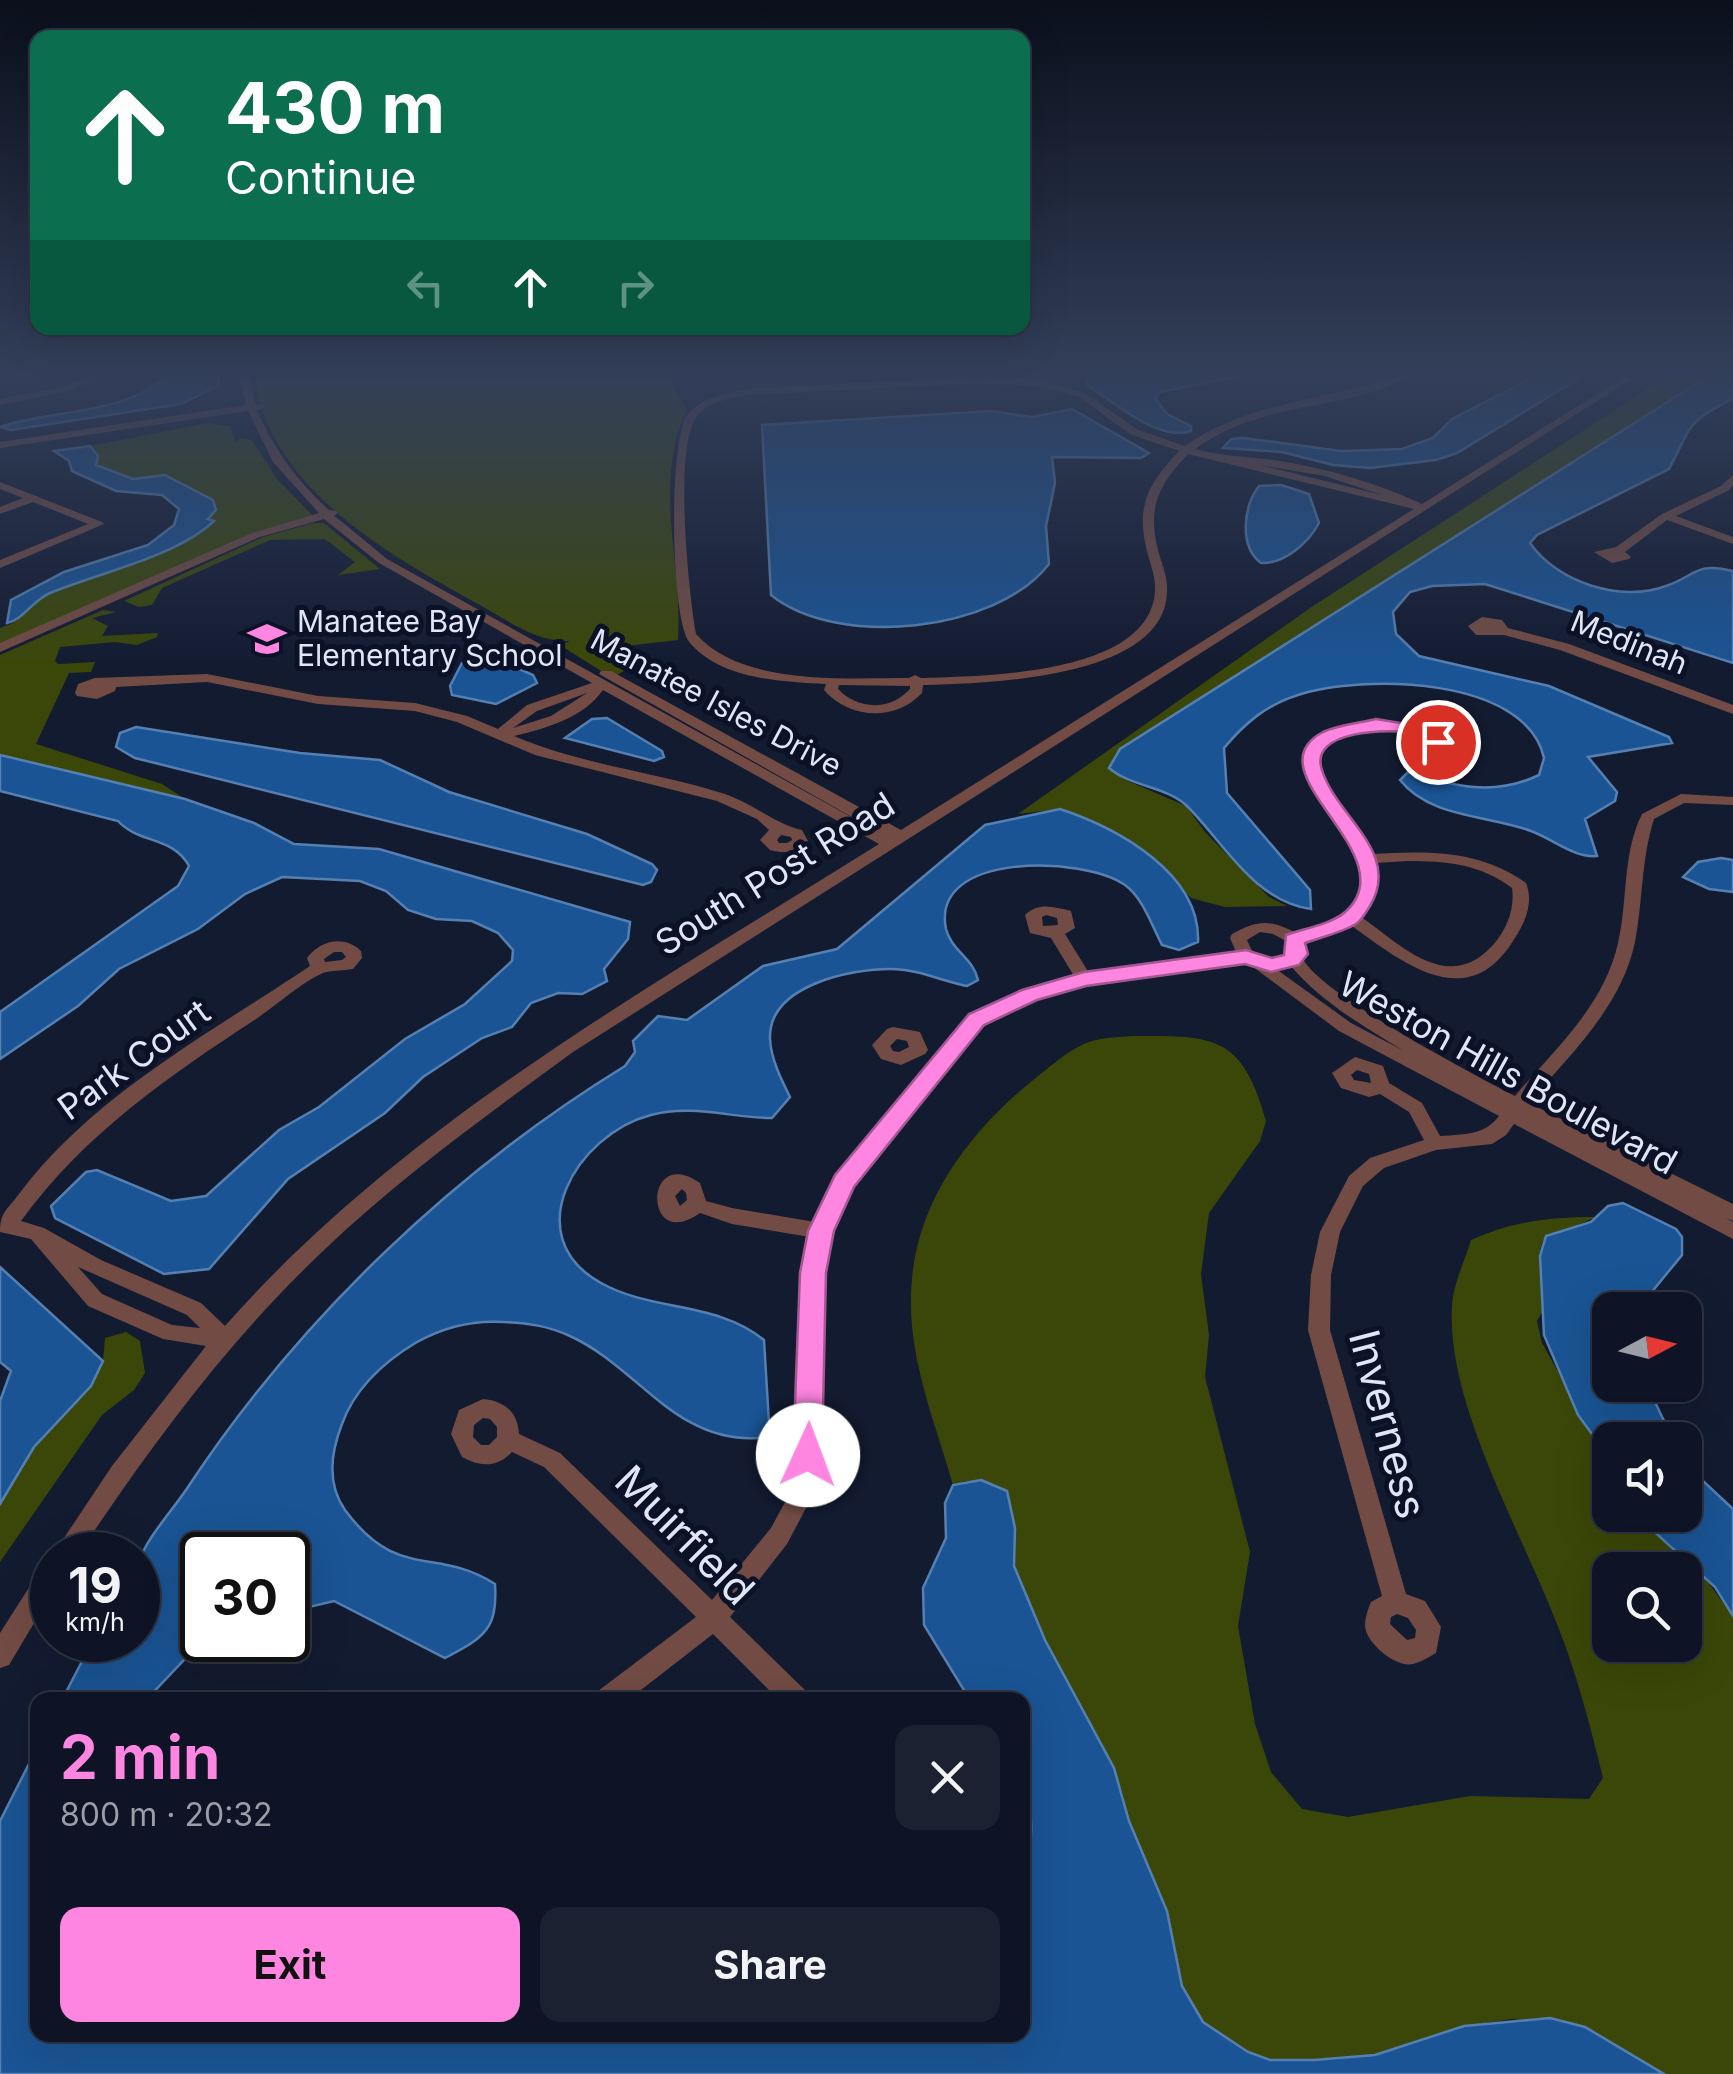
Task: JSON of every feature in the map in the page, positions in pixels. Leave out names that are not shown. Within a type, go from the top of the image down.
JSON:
[{"type":"street","name":"Manatee Isles Drive","points":[[291,474],[384,561],[894,840]]},
{"type":"street","points":[[679,474],[687,625],[698,646],[749,671],[833,680],[1028,675],[1074,666],[1140,633],[1154,618],[1164,586],[1148,546],[1146,514],[1155,486],[1165,474]]},
{"type":"street","points":[[1297,474],[1423,508]]},
{"type":"street","name":"South Post Road","points":[[79,1532],[128,1458],[225,1340],[314,1247],[419,1155],[566,1048],[1478,474]]},
{"type":"street","points":[[1618,551],[1666,516],[1698,504],[1733,478]]},
{"type":"street","points":[[0,486],[98,524],[0,564]]},
{"type":"street","points":[[0,510],[30,499]]},
{"type":"street","points":[[0,648],[256,535],[332,513]]},
{"type":"street","points":[[1666,516],[1733,541]]},
{"type":"street","name":"Medinah","points":[[1504,631],[1606,658],[1676,692],[1733,710]]},
{"type":"street","points":[[833,680],[832,690],[839,700],[875,709],[910,700],[917,690],[915,679]]},
{"type":"street","points":[[110,684],[222,680],[318,700],[415,707],[540,752],[722,798],[762,816],[778,830]]},
{"type":"street","points":[[500,736],[506,726],[531,711],[606,682]]},
{"type":"street","points":[[500,736],[546,721],[593,698],[606,682]]},
{"type":"street","points":[[531,711],[546,721]]},
{"type":"street","points":[[618,1692],[712,1620],[779,1536],[801,1495],[808,1455],[813,1273],[821,1231],[844,1182],[976,1019],[1030,995],[1084,979],[1252,960],[1277,965],[1294,949],[1352,918],[1367,893],[1369,859],[1318,784],[1310,764],[1313,752],[1328,736],[1348,728],[1397,725],[1437,734]]},
{"type":"street","points":[[1515,1110],[1613,984],[1633,928],[1636,850],[1647,817],[1681,798],[1733,801]]},
{"type":"street","points":[[1352,918],[1427,969],[1449,974],[1479,971],[1491,962],[1516,925],[1523,898],[1520,886],[1496,870],[1450,857],[1369,859]]},
{"type":"street","points":[[1252,960],[1238,942],[1249,929],[1277,930],[1294,949]]},
{"type":"street","points":[[1056,933],[1084,979]]},
{"type":"street","name":"Weston Hills Boulevard","points":[[1294,949],[1308,979],[1342,1006],[1515,1110],[1733,1231]]},
{"type":"street","name":"Weston Hills Boulevard","points":[[1252,960],[1345,1027],[1733,1213]]},
{"type":"street","name":"Park Court","points":[[4,1224],[49,1165],[102,1119],[319,968]]},
{"type":"street","points":[[918,1050],[945,1060]]},
{"type":"street","points":[[1381,1086],[1416,1108],[1435,1142]]},
{"type":"street","name":"Inverness","points":[[1396,1602],[1319,1330],[1321,1275],[1330,1232],[1356,1182],[1377,1163],[1435,1142],[1485,1139],[1499,1130],[1515,1110]]},
{"type":"street","points":[[697,1204],[732,1216],[821,1231]]},
{"type":"street","points":[[4,1224],[37,1234],[94,1266],[104,1278],[150,1300],[194,1309],[225,1340]]},
{"type":"street","points":[[37,1234],[96,1300],[170,1333],[225,1340]]},
{"type":"street","name":"Muirfield","points":[[507,1439],[552,1460],[634,1536],[712,1620],[788,1692]]},
{"type":"street","points":[[0,1656],[30,1608]]},
{"type":"green space","points":[[119,474],[274,474],[315,518],[256,535],[0,644],[0,628],[13,623],[41,597],[210,526],[213,521],[165,475],[133,479]]},
{"type":"green space","points":[[300,474],[671,474],[678,640],[617,647],[614,650],[625,659],[627,669],[612,678],[560,645],[570,641],[524,630],[410,565],[339,515]]},
{"type":"green space","points":[[1517,474],[1554,474],[1120,749],[1121,778],[1186,806],[1205,832],[1269,897],[1287,906],[1225,907],[1191,898],[1151,857],[1060,809],[1018,814],[1310,608]]},
{"type":"green space","points":[[324,523],[380,569],[338,575],[355,562],[325,539],[270,540],[162,588],[152,605],[139,607],[124,601],[263,537]]},
{"type":"green space","points":[[103,610],[116,612],[92,618],[108,626],[102,636],[158,633],[157,637],[137,645],[115,642],[60,647],[55,661],[58,664],[95,662],[91,672],[69,673],[36,744],[162,784],[185,799],[0,755],[0,655]]},
{"type":"green space","points":[[1185,1037],[1221,1046],[1246,1071],[1266,1121],[1260,1141],[1209,1213],[1201,1274],[1209,1335],[1205,1377],[1250,1552],[1238,1626],[1255,1724],[1271,1772],[1302,1809],[1348,1817],[1470,1796],[1589,1799],[1603,1778],[1564,1643],[1473,1425],[1453,1344],[1452,1306],[1471,1240],[1532,1221],[1596,1217],[1543,1240],[1539,1254],[1553,1293],[1537,1321],[1542,1343],[1592,1433],[1592,1532],[1656,1532],[1680,1552],[1592,1552],[1592,1662],[1702,1662],[1702,1574],[1733,1616],[1733,2074],[1664,2074],[1585,2027],[1512,2019],[1464,2026],[1375,2056],[1314,2060],[1270,2060],[1248,2052],[1203,2022],[1182,1986],[1167,1911],[1129,1821],[1122,1790],[1045,1640],[1014,1566],[1015,1528],[1007,1491],[966,1481],[953,1485],[925,1394],[912,1324],[914,1266],[921,1233],[948,1174],[989,1121],[1038,1076],[1080,1046],[1110,1038]]},
{"type":"green space","points":[[126,1332],[140,1341],[145,1373],[134,1390],[102,1415],[0,1562],[0,1504],[34,1447],[92,1386],[103,1361],[105,1338]]},
{"type":"water","points":[[78,474],[119,474],[133,479],[165,475],[213,500],[216,510],[208,519],[214,521],[179,545],[50,593],[7,623],[11,600],[64,572],[148,545],[174,525],[179,509],[162,495],[116,491]]},
{"type":"water","points":[[765,474],[1054,474],[1046,526],[1049,564],[1025,587],[993,605],[956,618],[875,627],[800,612],[771,595]]},
{"type":"water","points":[[1554,474],[1659,474],[1537,535],[1530,543],[1556,569],[1591,586],[1629,592],[1666,586],[1703,569],[1733,571],[1733,663],[1485,584],[1432,586],[1410,592],[1393,612],[1396,634],[1419,656],[1549,686],[1669,737],[1672,743],[1588,757],[1617,792],[1615,801],[1585,819],[1597,856],[1572,851],[1514,826],[1443,809],[1412,792],[1400,780],[1408,772],[1458,785],[1490,787],[1539,775],[1544,758],[1531,731],[1507,711],[1475,696],[1399,684],[1326,688],[1276,704],[1257,716],[1224,748],[1227,793],[1310,890],[1311,909],[1291,904],[1257,883],[1179,799],[1109,768],[1120,749]]},
{"type":"water","points":[[1281,485],[1309,494],[1319,523],[1295,550],[1279,560],[1261,563],[1246,537],[1249,504],[1259,486]]},
{"type":"water","points":[[488,655],[533,675],[537,683],[496,704],[452,695],[450,686],[462,663]]},
{"type":"water","points":[[607,718],[662,751],[664,757],[654,761],[565,738],[592,719]]},
{"type":"water","points":[[136,727],[300,753],[380,760],[449,792],[587,834],[652,864],[657,870],[651,882],[643,885],[135,758],[116,747],[120,733]]},
{"type":"water","points":[[0,755],[185,799],[254,823],[294,844],[379,849],[630,922],[628,939],[604,969],[607,981],[582,994],[558,993],[531,1003],[512,1027],[482,1038],[423,1077],[385,1113],[288,1179],[209,1269],[164,1274],[55,1218],[51,1206],[86,1172],[97,1170],[171,1201],[206,1196],[279,1130],[319,1107],[405,1039],[465,1004],[512,961],[513,950],[498,933],[472,921],[436,919],[408,910],[386,891],[360,881],[282,877],[245,894],[198,929],[119,969],[78,1006],[0,1059],[0,1012],[178,886],[189,866],[174,850],[136,834],[118,821],[0,791]]},
{"type":"water","points":[[1060,809],[1130,841],[1171,875],[1186,895],[1195,917],[1198,942],[1179,950],[1162,945],[1137,897],[1125,885],[1105,875],[1046,866],[985,873],[961,885],[947,904],[946,929],[978,980],[967,986],[891,969],[855,972],[815,984],[782,1005],[773,1020],[772,1054],[790,1097],[772,1118],[667,1112],[624,1126],[600,1143],[580,1164],[566,1188],[560,1214],[563,1240],[576,1263],[601,1283],[621,1292],[726,1319],[764,1340],[769,1423],[758,1438],[703,1429],[658,1400],[594,1349],[570,1336],[530,1324],[470,1323],[438,1332],[394,1358],[372,1377],[342,1424],[332,1467],[335,1489],[345,1510],[382,1547],[474,1573],[495,1584],[491,1622],[469,1644],[445,1658],[334,1601],[310,1607],[310,1532],[180,1532],[182,1662],[154,1692],[66,1692],[82,1662],[160,1662],[160,1532],[155,1532],[279,1365],[384,1253],[500,1152],[625,1066],[635,1052],[633,1041],[658,1016],[687,1020],[763,966],[837,949],[985,825]]},
{"type":"water","points":[[1733,860],[1733,892],[1709,889],[1683,877],[1698,862]]},
{"type":"water","points":[[1623,1203],[1676,1229],[1682,1237],[1682,1255],[1652,1292],[1592,1292],[1592,1402],[1655,1402],[1664,1422],[1592,1422],[1592,1434],[1578,1415],[1544,1335],[1540,1256],[1546,1236],[1591,1222],[1608,1206]]},
{"type":"water","points":[[0,1267],[103,1361],[91,1386],[34,1447],[0,1504],[0,1401],[11,1371],[0,1362]]},
{"type":"water","points":[[981,1480],[1007,1491],[1015,1528],[1014,1566],[1045,1640],[1114,1768],[1129,1821],[1167,1911],[1182,1986],[1203,2022],[1248,2052],[1270,2060],[1314,2060],[1375,2055],[1464,2026],[1550,2018],[1585,2027],[1664,2074],[0,2074],[0,1821],[30,1762],[30,2042],[1030,2042],[1030,1692],[965,1692],[924,1625],[923,1588],[946,1538],[945,1503],[953,1485]]},
{"type":"water","points":[[1702,1480],[1733,1509],[1733,1616],[1715,1587],[1702,1575],[1702,1552],[1677,1552],[1655,1532],[1702,1532]]},
{"type":"place","name":"Manatee Bay Elementary School","points":[[267,639]]},
{"type":"route","points":[[808,1455],[813,1273],[821,1231],[844,1182],[976,1019],[1030,995],[1084,979],[1216,964],[1246,956],[1258,963],[1287,963],[1297,954],[1294,940],[1352,918],[1367,893],[1370,878],[1369,859],[1318,784],[1310,764],[1313,752],[1328,736],[1376,724],[1418,728],[1437,734],[1438,742]]}]
